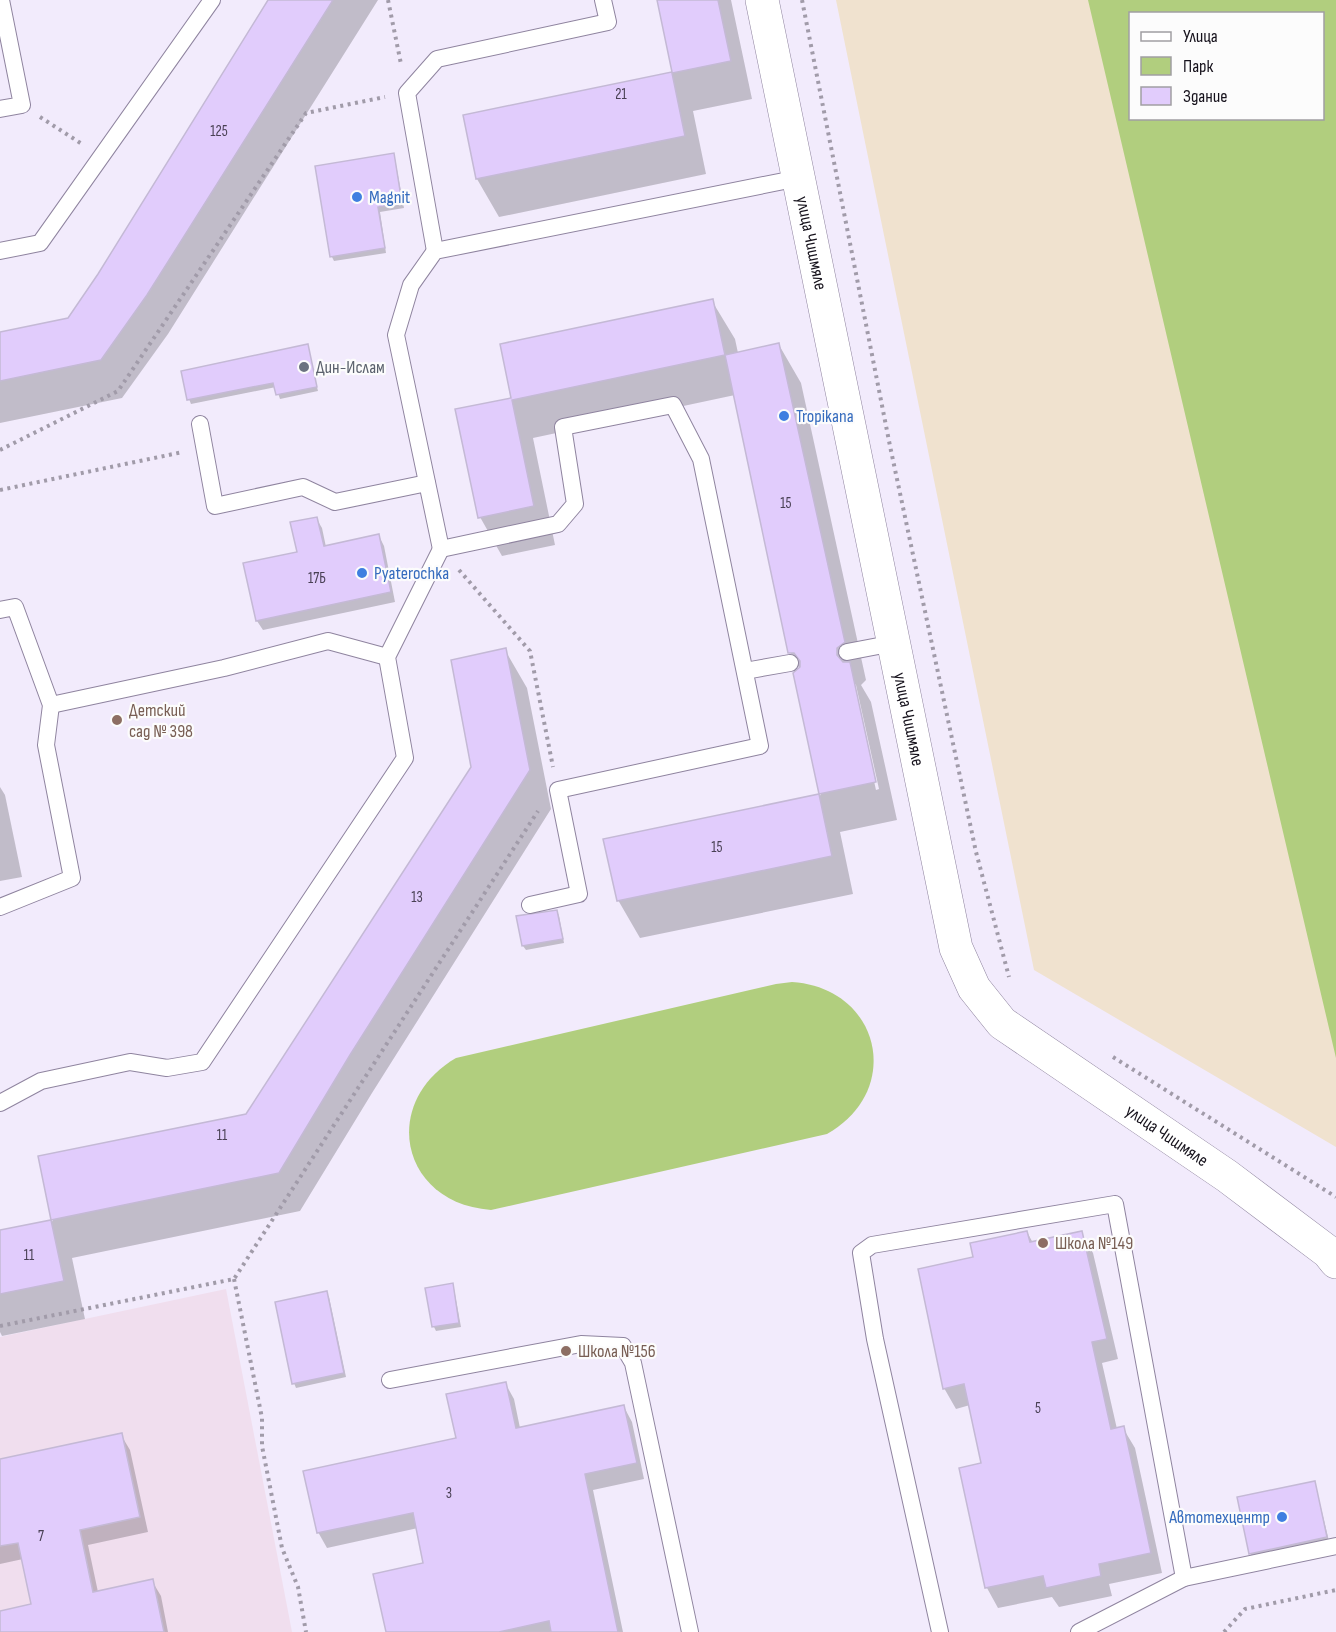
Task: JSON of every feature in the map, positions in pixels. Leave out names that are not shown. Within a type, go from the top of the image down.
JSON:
[{"type":"street","name":"улица Чишмяле","points":[[762,0],[956,948],[974,988],[1002,1023],[1227,1176],[1328,1252],[1336,1262]]},
{"type":"lane","points":[[0,110],[22,105],[1,0]]},
{"type":"lane","points":[[0,251],[40,243],[212,0]]},
{"type":"lane","points":[[435,251],[407,93],[437,59],[608,22],[603,0]]},
{"type":"lane","points":[[0,1103],[41,1081],[130,1062],[167,1068],[202,1062],[405,758],[387,657],[441,549],[396,335],[411,285],[435,251],[799,178]]},
{"type":"lane","points":[[441,549],[558,524],[575,504],[563,427],[673,405],[701,459],[760,746],[558,790],[579,894],[530,905]]},
{"type":"lane","points":[[200,424],[215,506],[303,487],[335,502],[427,483]]},
{"type":"lane","points":[[0,610],[15,607],[51,705],[46,745],[72,878],[0,908]]},
{"type":"lane","points":[[51,705],[224,668],[328,641],[387,657]]},
{"type":"lane","points":[[848,652],[894,643]]},
{"type":"lane","points":[[745,671],[790,663]]},
{"type":"lane","points":[[940,1632],[875,1339],[861,1253],[872,1245],[1115,1204],[1184,1578]]},
{"type":"lane","points":[[390,1380],[581,1344],[623,1347],[633,1363],[690,1632]]},
{"type":"lane","points":[[1079,1632],[1184,1578],[1336,1546]]},
{"type":"path","points":[[0,450],[118,391],[306,113],[407,93],[388,0]]},
{"type":"path","points":[[802,0],[890,446],[974,841],[1011,986]]},
{"type":"path","points":[[22,105],[101,156]]},
{"type":"path","points":[[0,490],[204,448]]},
{"type":"path","points":[[306,1632],[298,1587],[282,1548],[262,1446],[262,1418],[234,1280],[542,805],[558,790],[530,651],[441,549]]},
{"type":"path","points":[[1105,1052],[1336,1197]]},
{"type":"path","points":[[0,1326],[234,1280]]},
{"type":"path","points":[[1224,1632],[1245,1609],[1336,1590]]},
{"type":"shaded area","points":[[836,0],[1336,0],[1336,1147],[1034,970]]},
{"type":"shaded area","points":[[226,1289],[292,1632],[0,1632],[0,1337]]},
{"type":"green space","points":[[1088,0],[1336,0],[1336,1058]]},
{"type":"green space","points":[[792,982],[822,988],[846,1002],[862,1021],[872,1044],[873,1069],[867,1093],[851,1115],[827,1134],[491,1210],[460,1204],[437,1190],[420,1171],[411,1149],[410,1124],[416,1100],[432,1077],[456,1058]]},
{"type":"building","points":[[268,0],[333,0],[147,295],[101,360],[0,381],[0,332],[68,318],[98,274]]},
{"type":"building","points":[[657,0],[718,0],[731,61],[672,73],[685,136],[476,179],[463,115],[672,72]]},
{"type":"building","points":[[394,153],[402,203],[378,207],[385,248],[330,257],[315,166]]},
{"type":"building","points":[[713,299],[725,355],[512,400],[534,506],[478,518],[455,409],[511,398],[500,344]]},
{"type":"building","points":[[779,343],[845,642],[837,648],[837,655],[843,662],[850,662],[876,782],[819,794],[793,673],[800,667],[800,661],[794,653],[788,653],[725,355]]},
{"type":"building","points":[[308,344],[317,387],[276,395],[273,383],[187,400],[181,371]]},
{"type":"building","points":[[317,517],[324,546],[379,534],[391,592],[256,621],[243,563],[297,552],[290,522]]},
{"type":"building","points":[[506,648],[530,770],[350,1055],[279,1173],[51,1220],[38,1156],[246,1114],[471,767],[451,660]]},
{"type":"building","points":[[819,794],[832,856],[617,901],[603,839]]},
{"type":"building","points":[[557,910],[563,939],[522,946],[516,916]]},
{"type":"building","points":[[51,1220],[64,1281],[0,1294],[0,1230]]},
{"type":"building","points":[[1027,1231],[1030,1242],[1082,1231],[1107,1339],[1092,1342],[1111,1429],[1124,1426],[1151,1553],[1099,1564],[1101,1576],[1046,1588],[1043,1576],[985,1588],[959,1468],[981,1463],[964,1384],[943,1389],[918,1269],[973,1257],[970,1243]]},
{"type":"building","points":[[453,1283],[459,1323],[432,1327],[425,1288]]},
{"type":"building","points":[[327,1291],[344,1373],[292,1384],[275,1302]]},
{"type":"building","points":[[506,1382],[516,1428],[624,1405],[637,1463],[585,1474],[618,1632],[551,1632],[549,1621],[499,1632],[386,1632],[373,1574],[423,1563],[413,1513],[317,1533],[303,1471],[456,1438],[446,1394]]},
{"type":"building","points":[[122,1433],[140,1517],[80,1530],[93,1592],[153,1579],[164,1632],[0,1632],[0,1611],[31,1604],[18,1543],[0,1546],[0,1459]]},
{"type":"building","name":"Автотехцентр","points":[[1315,1481],[1327,1537],[1249,1554],[1237,1497]]},
{"type":"place","name":"Magnit","points":[[357,197]]},
{"type":"place","name":"Дин-Ислам","points":[[304,367]]},
{"type":"place","name":"Tropikana","points":[[784,416]]},
{"type":"place","name":"Pyaterochka","points":[[362,573]]},
{"type":"place","name":"Детский сад № 398","points":[[117,720]]},
{"type":"place","name":"Школа №149","points":[[1043,1243]]},
{"type":"place","name":"Школа №156","points":[[566,1351]]},
{"type":"place","name":"Автотехцентр","points":[[1282,1517]]}]
